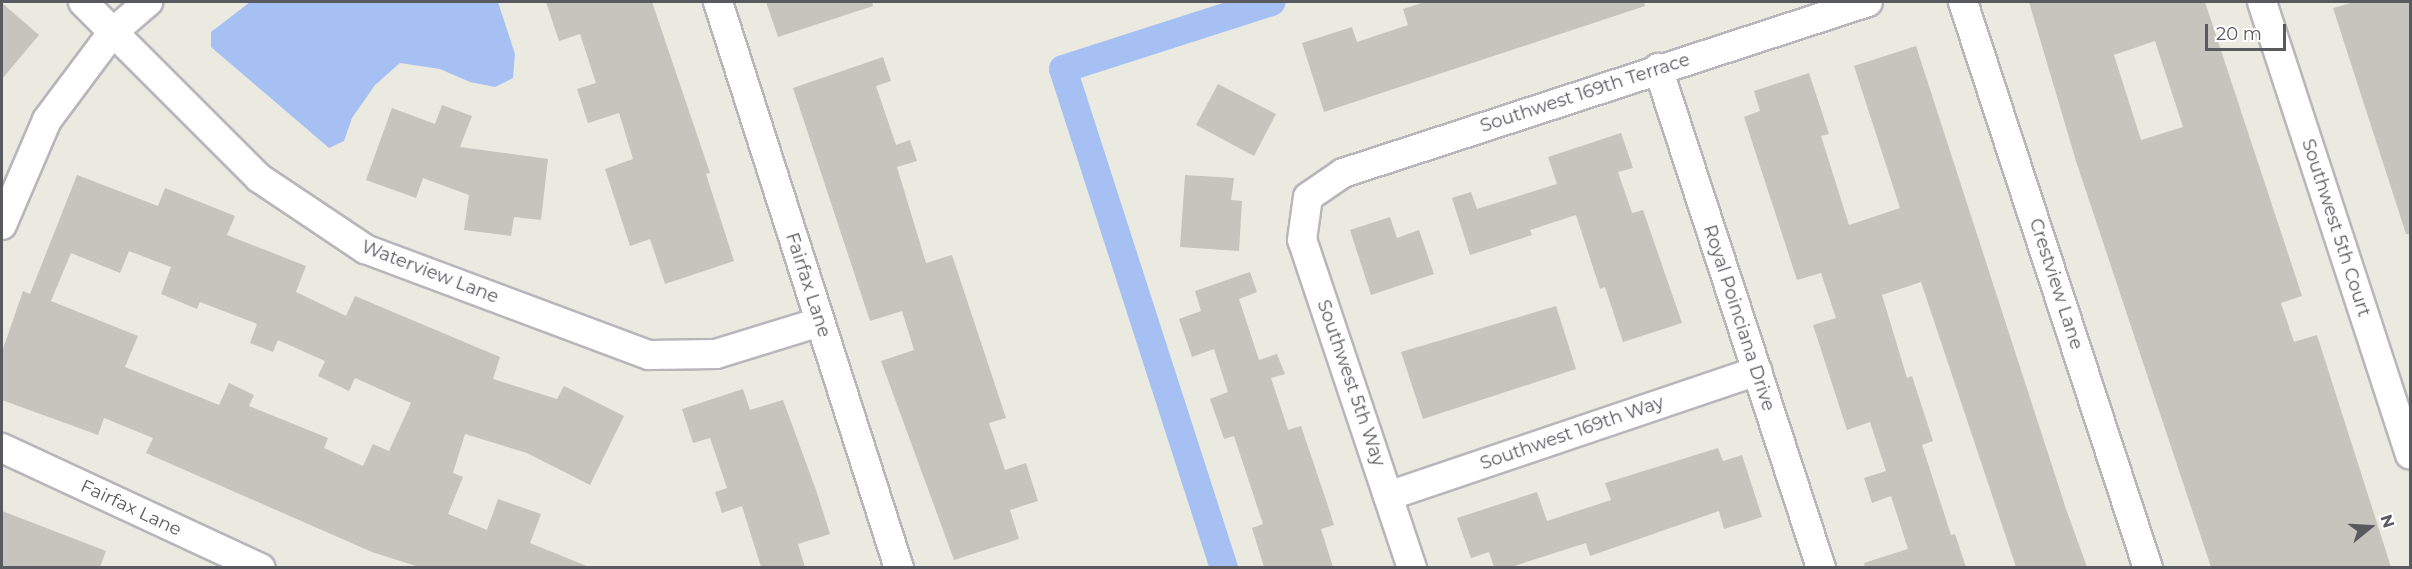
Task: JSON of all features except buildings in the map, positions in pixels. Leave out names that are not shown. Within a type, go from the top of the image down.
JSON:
[{"type":"street","name":"Waterview Lane","points":[[82,2],[259,178],[365,249],[649,355],[716,354],[820,322]]},
{"type":"street","points":[[2,225],[47,120],[112,33],[148,2]]},
{"type":"street","name":"Fairfax Lane","points":[[718,2],[899,567]]},
{"type":"street","name":"Southwest 169th Terrace","points":[[1308,197],[1344,173],[1658,68],[1868,2]]},
{"type":"street","name":"Crestview Lane","points":[[1963,2],[2148,567]]},
{"type":"street","name":"Southwest 5th Court","points":[[2262,2],[2408,440]]},
{"type":"street","name":"Royal Poinciana Drive","points":[[1658,68],[1821,567]]},
{"type":"street","name":"Southwest 5th Way","points":[[1308,197],[1302,240],[1412,567]]},
{"type":"street","name":"Southwest 169th Way","points":[[1388,496],[1757,371]]},
{"type":"street","name":"Fairfax Lane","points":[[2,448],[261,567]]},
{"type":"water","points":[[250,2],[498,2],[515,54],[513,78],[495,87],[470,82],[440,69],[400,63],[375,85],[352,118],[344,141],[329,148],[211,47],[211,32]]},
{"type":"waterway","points":[[1224,568],[1063,69],[1272,2]]}]
